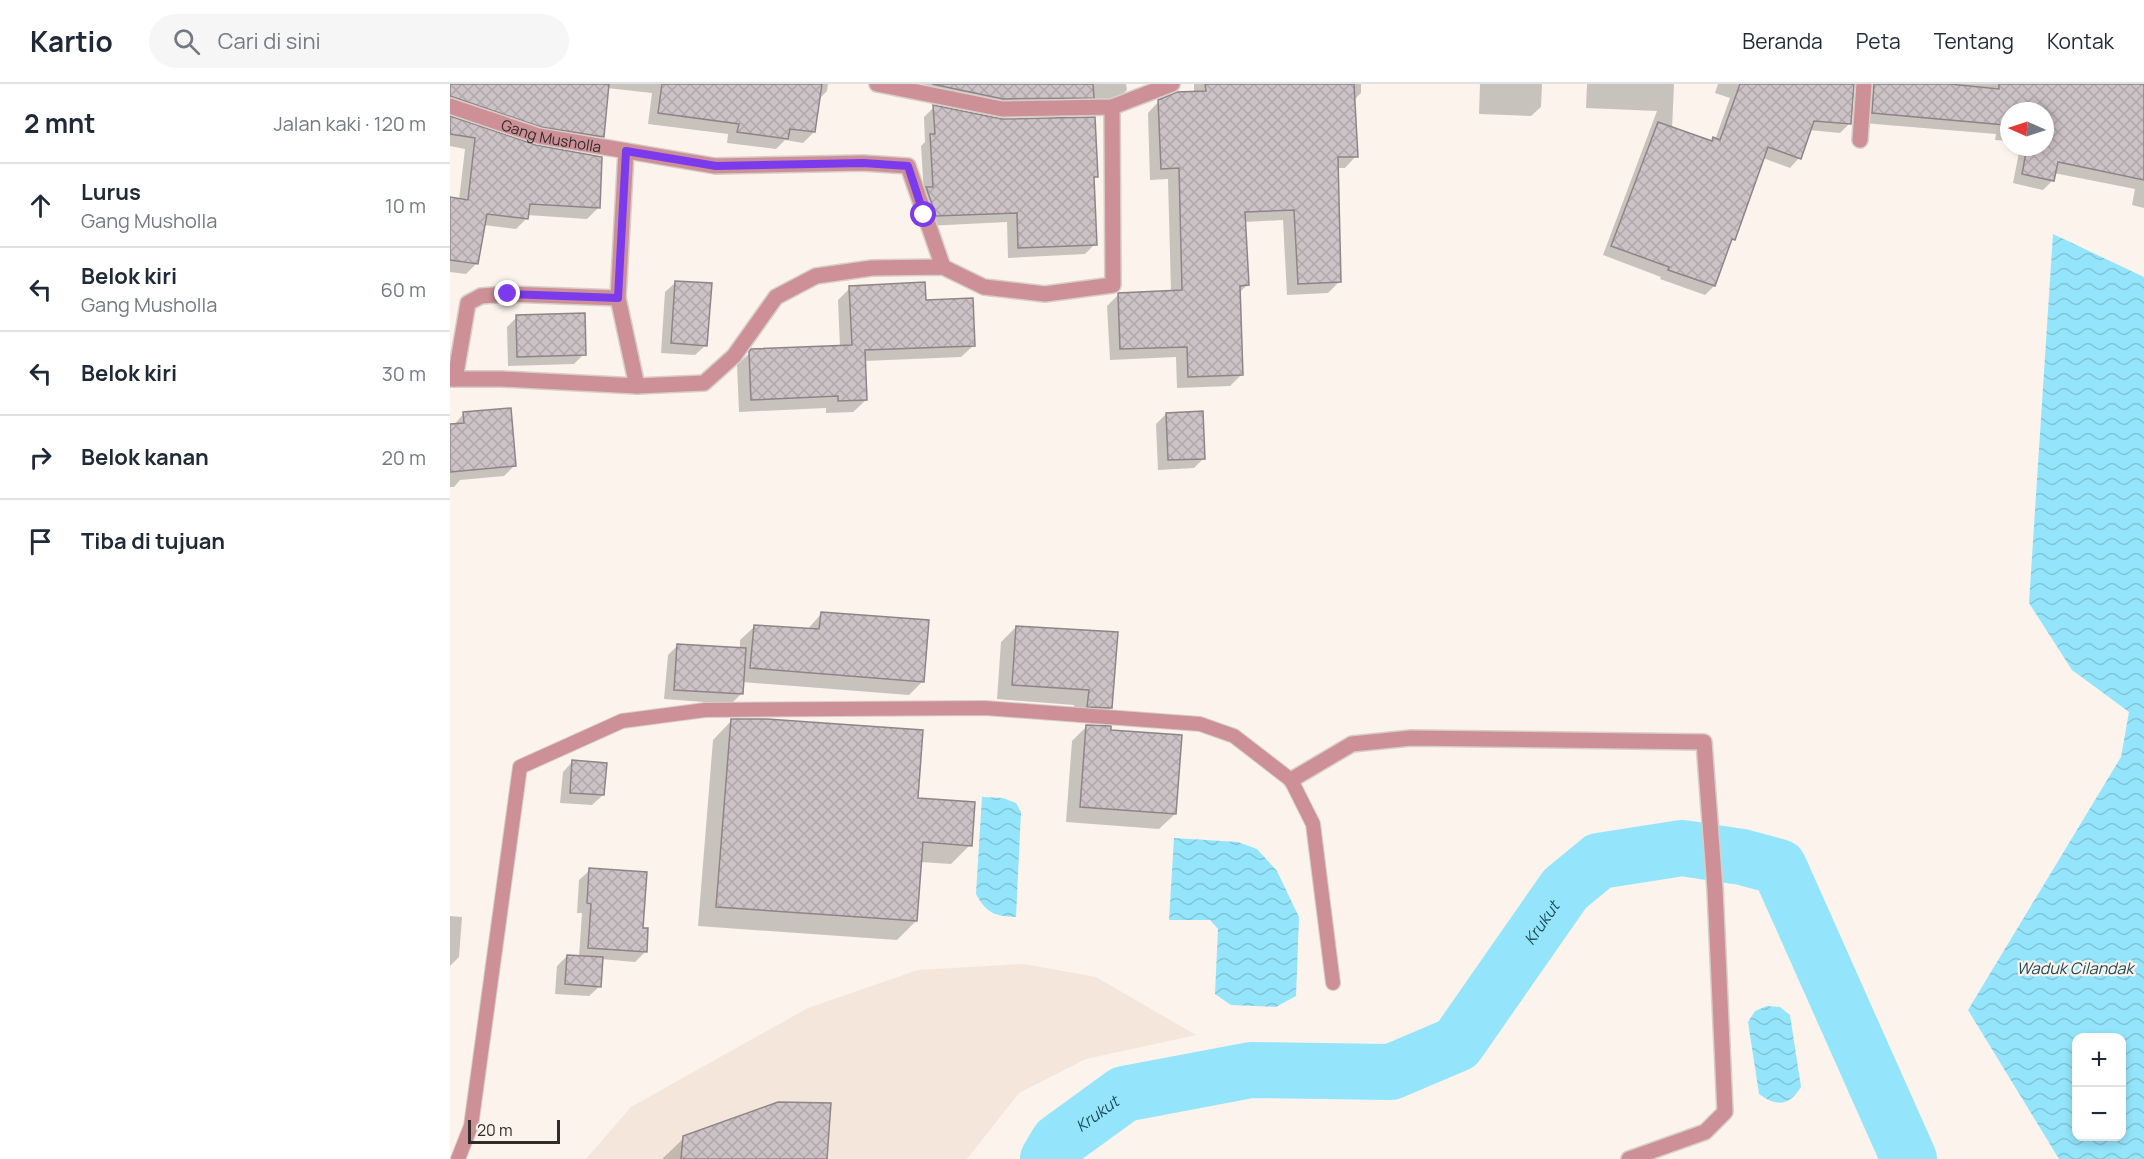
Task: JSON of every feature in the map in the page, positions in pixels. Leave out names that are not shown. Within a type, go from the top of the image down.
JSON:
[{"type":"street","points":[[877,84],[1002,109],[1112,107],[1143,90],[1172,84]]},
{"type":"street","points":[[1860,140],[1864,84]]},
{"type":"street","name":"Gang Musholla","points":[[450,106],[539,136],[716,166],[863,163],[908,166],[943,267]]},
{"type":"street","points":[[618,298],[508,294],[481,296],[468,303],[452,379],[502,379],[637,386],[704,383],[734,356],[776,297],[816,276],[872,268],[943,267],[984,287],[1045,294],[1113,285],[1112,107]]},
{"type":"street","points":[[626,151],[618,298],[637,386]]},
{"type":"street","points":[[1291,780],[1352,744],[1399,739],[1704,742],[1715,889],[1725,1112],[1705,1132],[1629,1159]]},
{"type":"lane","points":[[458,1159],[471,1126],[520,767],[622,721],[705,710],[985,708],[1200,724],[1234,736],[1291,780],[1313,824],[1333,983]]},
{"type":"shaded area","points":[[1024,964],[1096,977],[1196,1035],[1086,1059],[1019,1093],[967,1159],[586,1159],[631,1107],[808,1008],[918,970]]},
{"type":"water","name":"Waduk Cilandak","points":[[2053,234],[2144,277],[2144,1159],[2059,1159],[1968,1010],[2121,757],[2129,712],[2072,670],[2029,603]]},
{"type":"water","points":[[982,797],[1003,798],[1016,803],[1021,812],[1016,917],[992,913],[976,894]]},
{"type":"water","points":[[1174,838],[1238,842],[1257,849],[1277,871],[1299,917],[1296,996],[1276,1007],[1231,1005],[1215,994],[1218,929],[1210,920],[1169,920]]},
{"type":"water","points":[[1767,1006],[1780,1007],[1790,1015],[1801,1087],[1792,1098],[1777,1103],[1759,1094],[1748,1022],[1755,1011]]},
{"type":"building","points":[[450,84],[609,84],[604,137],[541,127],[450,96]]},
{"type":"building","points":[[662,84],[822,84],[815,132],[790,129],[788,139],[737,132],[739,124],[658,113]]},
{"type":"building","points":[[932,84],[1093,84],[1094,98],[1003,99]]},
{"type":"building","points":[[1205,84],[1354,84],[1358,157],[1338,157],[1341,282],[1298,284],[1294,210],[1245,212],[1249,285],[1240,286],[1243,375],[1188,377],[1187,347],[1120,349],[1118,293],[1182,290],[1179,168],[1161,169],[1158,100],[1177,92],[1206,91]]},
{"type":"building","points":[[1740,84],[1854,84],[1851,124],[1814,121],[1801,159],[1768,147],[1735,240],[1732,239],[1715,286],[1668,270],[1669,267],[1611,246],[1658,122],[1712,141],[1713,137],[1720,140]]},
{"type":"building","points":[[1874,84],[1949,84],[1999,89],[1999,84],[2144,84],[2144,180],[2058,162],[2054,181],[2022,174],[2025,156],[2054,156],[2054,102],[2000,102],[2000,125],[1872,113]]},
{"type":"building","points":[[933,105],[1002,119],[1095,117],[1098,177],[1094,177],[1097,245],[1018,248],[1017,213],[936,216],[926,187],[933,187],[930,134],[935,134]]},
{"type":"building","points":[[450,116],[536,145],[602,157],[600,208],[530,204],[528,219],[487,214],[478,264],[450,260],[450,197],[468,200],[475,138],[450,134]]},
{"type":"building","points":[[675,281],[712,283],[707,346],[671,343]]},
{"type":"building","points":[[925,282],[926,300],[973,298],[975,346],[865,350],[867,400],[838,401],[838,396],[751,400],[749,352],[751,349],[852,345],[849,286]]},
{"type":"building","points":[[585,313],[586,355],[517,357],[516,315]]},
{"type":"building","points":[[511,408],[516,466],[450,472],[450,424],[464,423],[463,412]]},
{"type":"building","points":[[1203,411],[1205,459],[1168,460],[1166,413]]},
{"type":"building","points":[[821,612],[929,620],[924,682],[750,668],[754,625],[819,629]]},
{"type":"building","points":[[1016,626],[1118,632],[1112,708],[1087,707],[1089,690],[1012,685]]},
{"type":"building","points":[[677,644],[746,648],[743,694],[674,690]]},
{"type":"building","points":[[731,719],[767,719],[923,730],[918,798],[975,802],[972,846],[923,842],[917,921],[716,907]]},
{"type":"building","points":[[1086,725],[1111,726],[1111,730],[1182,735],[1176,814],[1080,807]]},
{"type":"building","points":[[572,760],[607,763],[604,795],[570,793]]},
{"type":"building","points":[[589,868],[647,872],[643,928],[648,928],[647,952],[588,948],[591,904],[587,903]]},
{"type":"building","points":[[567,955],[603,957],[601,987],[565,984]]},
{"type":"building","points":[[778,1102],[831,1103],[827,1159],[681,1159],[683,1136]]},
{"type":"waterway","name":"Krukut","points":[[1048,1159],[1058,1142],[1124,1094],[1251,1070],[1391,1072],[1457,1044],[1565,889],[1599,861],[1682,848],[1742,857],[1779,867],[1909,1159]]},
{"type":"route","points":[[508,294],[618,298],[626,151],[716,166],[863,163],[908,166],[924,215]]}]
